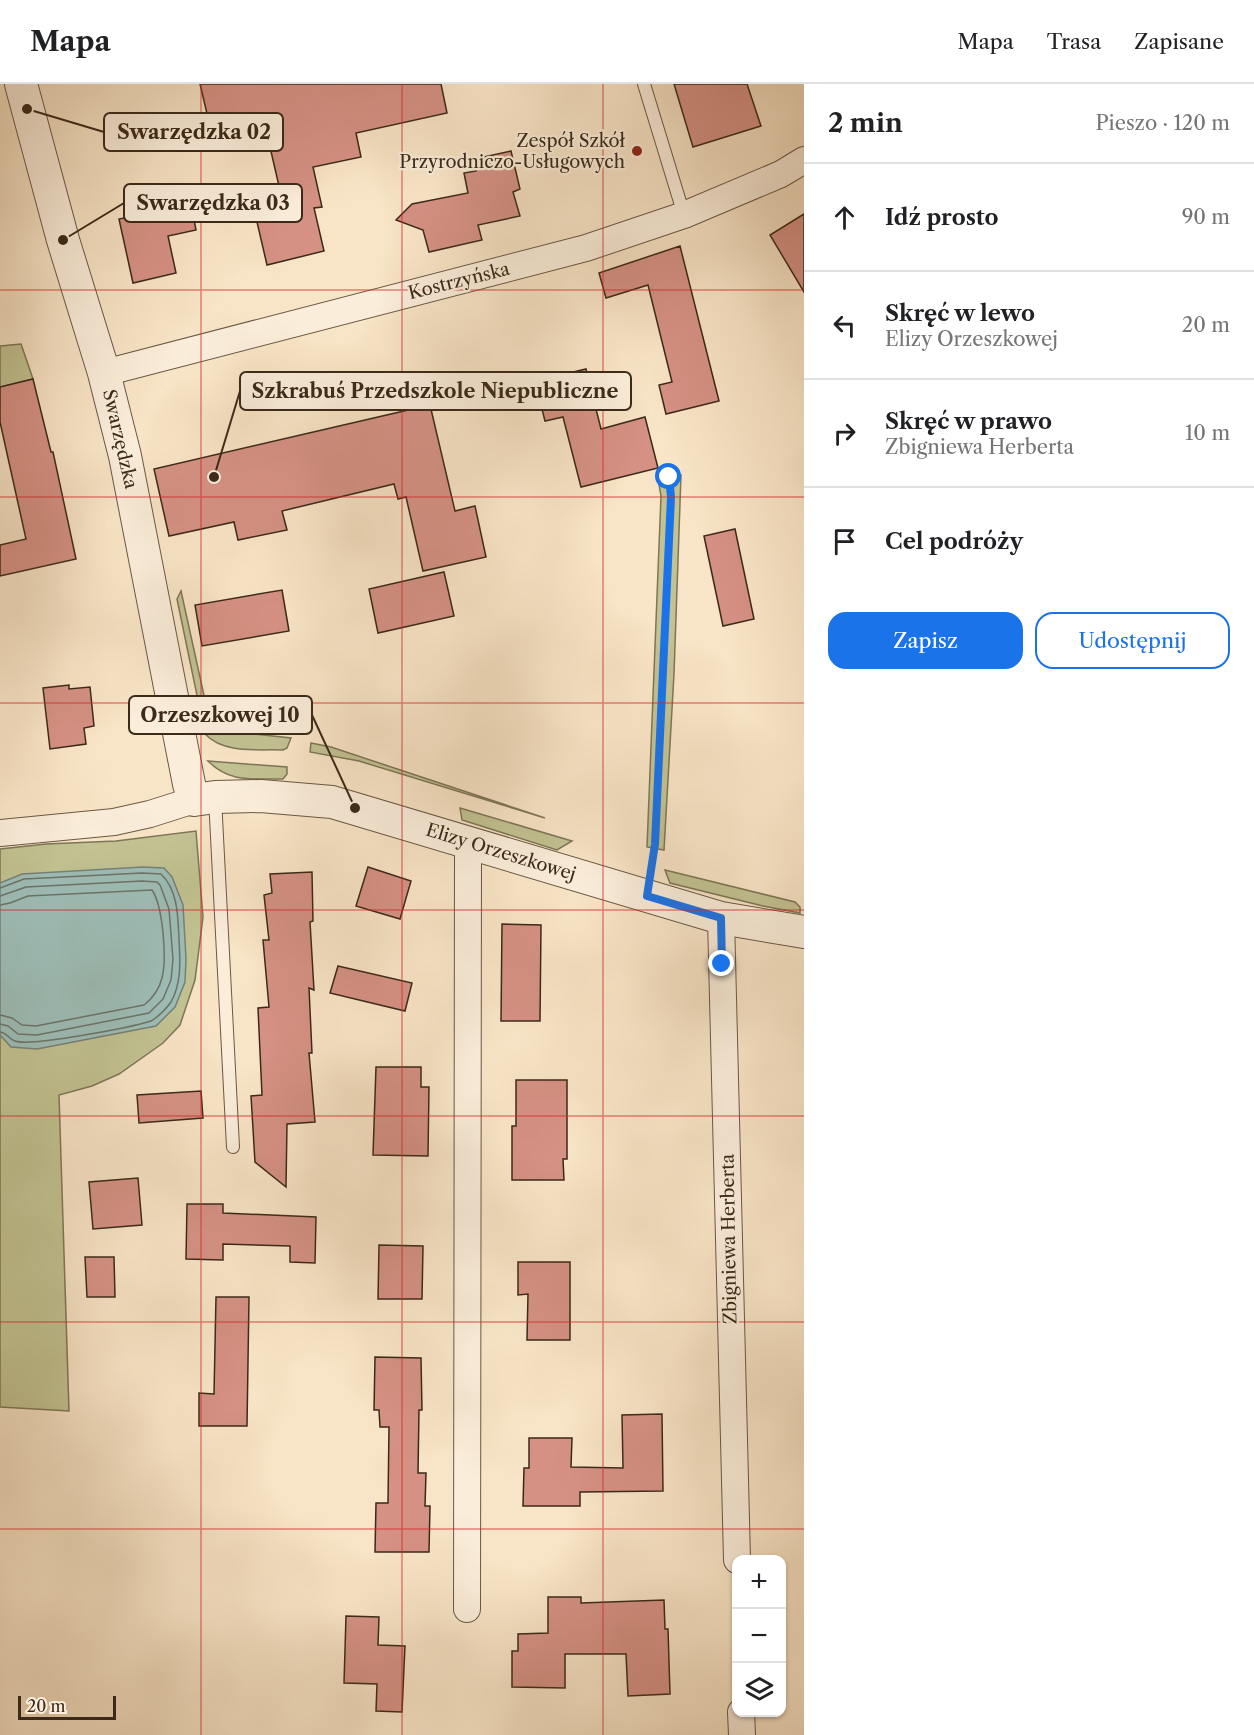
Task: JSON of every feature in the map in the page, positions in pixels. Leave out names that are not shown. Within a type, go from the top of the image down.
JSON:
[{"type":"street","name":"Swarzędzka","points":[[21,84],[63,240],[104,373],[125,456],[189,784],[204,799]]},
{"type":"street","name":"Kostrzyńska","points":[[104,373],[586,248],[684,215],[781,174],[804,160]]},
{"type":"street","name":"Elizy Orzeszkowej","points":[[204,799],[261,796],[332,802],[721,918],[804,932]]},
{"type":"street","points":[[0,833],[114,822],[204,799]]},
{"type":"street","points":[[467,1609],[468,843]]},
{"type":"street","name":"Zbigniewa Herberta","points":[[721,918],[738,1555]]},
{"type":"street","points":[[741,1717],[742,1735]]},
{"type":"lane","points":[[644,84],[684,215]]},
{"type":"lane","points":[[204,799],[233,1147]]},
{"type":"path","points":[[647,896],[655,844],[671,497],[669,477]]},
{"type":"green space","points":[[21,344],[33,379],[0,387],[0,346]]},
{"type":"green space","points":[[681,475],[674,674],[664,850],[647,847],[661,496],[658,479]]},
{"type":"green space","points":[[181,591],[207,709],[237,732],[291,738],[287,748],[263,750],[231,748],[205,734],[177,599]]},
{"type":"green space","points":[[311,743],[331,747],[545,818],[359,761],[310,752]]},
{"type":"green space","points":[[208,761],[287,767],[287,774],[283,779],[234,777]]},
{"type":"green space","points":[[460,808],[572,841],[557,850],[462,820]]},
{"type":"green space","points":[[196,831],[203,917],[195,980],[180,1025],[163,1043],[119,1074],[92,1086],[59,1095],[69,1411],[0,1407],[0,849],[46,844],[116,841]]},
{"type":"green space","points":[[665,870],[795,902],[800,907],[800,913],[670,883]]},
{"type":"water","points":[[143,867],[164,868],[172,877],[183,905],[185,982],[175,1007],[156,1026],[37,1049],[11,1047],[0,1035],[0,883],[22,874]]},
{"type":"building","points":[[200,84],[441,84],[447,113],[356,133],[361,157],[313,167],[322,207],[314,208],[324,251],[267,265],[257,222],[286,216],[266,130],[236,137],[235,134],[213,139]]},
{"type":"building","points":[[674,84],[747,84],[761,126],[693,147]]},
{"type":"building","points":[[511,151],[520,189],[513,192],[520,216],[478,225],[482,240],[429,252],[423,230],[396,220],[412,204],[468,193],[464,173],[476,171],[474,159]]},
{"type":"building","points":[[191,204],[196,230],[168,236],[176,273],[133,283],[119,219]]},
{"type":"building","points":[[804,214],[804,292],[770,235]]},
{"type":"building","points":[[680,246],[719,401],[666,414],[659,385],[672,382],[648,285],[606,298],[599,273]]},
{"type":"building","points":[[586,369],[601,429],[645,417],[658,468],[581,487],[563,417],[545,421],[535,381]]},
{"type":"building","points":[[33,379],[51,452],[53,452],[76,559],[0,576],[0,545],[26,539],[0,422],[0,387]]},
{"type":"building","points":[[430,405],[455,511],[475,506],[486,557],[423,571],[406,497],[398,499],[394,484],[282,511],[287,530],[238,540],[234,522],[169,536],[154,469]]},
{"type":"building","points":[[735,529],[754,619],[723,626],[704,536]]},
{"type":"building","points":[[444,572],[454,616],[378,633],[369,589]]},
{"type":"building","points":[[282,590],[289,631],[202,646],[195,605]]},
{"type":"building","points":[[69,685],[69,689],[90,687],[94,726],[84,728],[86,744],[50,749],[43,688]]},
{"type":"building","points":[[368,867],[411,881],[400,919],[356,906]]},
{"type":"building","points":[[312,872],[313,921],[310,922],[314,990],[309,988],[312,1053],[309,1053],[315,1122],[287,1124],[286,1187],[255,1162],[251,1096],[262,1095],[258,1008],[269,1007],[263,940],[269,940],[264,895],[272,893],[270,874]]},
{"type":"building","points":[[502,924],[541,925],[540,1021],[501,1021]]},
{"type":"building","points":[[338,966],[412,983],[405,1011],[330,993]]},
{"type":"building","points":[[376,1067],[421,1067],[421,1087],[429,1087],[428,1156],[373,1155]]},
{"type":"building","points":[[516,1080],[567,1080],[567,1159],[563,1159],[564,1180],[512,1180],[512,1126],[516,1126]]},
{"type":"building","points":[[201,1091],[203,1118],[139,1123],[137,1095]]},
{"type":"building","points":[[138,1178],[142,1225],[93,1229],[89,1182]]},
{"type":"building","points":[[187,1204],[223,1204],[223,1213],[316,1217],[315,1263],[290,1262],[290,1246],[223,1244],[223,1260],[186,1259]]},
{"type":"building","points":[[379,1245],[423,1246],[422,1299],[378,1299]]},
{"type":"building","points":[[85,1257],[114,1257],[115,1297],[87,1297]]},
{"type":"building","points":[[518,1262],[570,1262],[570,1340],[527,1340],[528,1294],[518,1295]]},
{"type":"building","points":[[216,1297],[249,1297],[247,1426],[199,1426],[199,1393],[214,1394]]},
{"type":"building","points":[[375,1357],[421,1358],[422,1410],[419,1410],[418,1473],[426,1473],[425,1506],[430,1506],[429,1552],[375,1552],[376,1503],[388,1503],[389,1427],[380,1427],[379,1410],[374,1410]]},
{"type":"building","points":[[662,1414],[663,1491],[580,1492],[580,1506],[523,1506],[524,1468],[529,1468],[529,1438],[572,1438],[571,1467],[623,1468],[622,1415]]},
{"type":"building","points":[[548,1597],[581,1597],[581,1603],[664,1600],[665,1629],[668,1629],[670,1694],[628,1696],[626,1654],[565,1654],[565,1688],[512,1687],[512,1651],[518,1651],[518,1634],[548,1633]]},
{"type":"building","points":[[346,1616],[379,1617],[378,1645],[405,1646],[402,1712],[376,1711],[377,1684],[344,1683]]},
{"type":"place","name":"Swarzędzka 02","points":[[27,109]]},
{"type":"place","name":"Zespół Szkół Przyrodniczo-Usługowych","points":[[637,151]]},
{"type":"place","name":"Swarzędzka 03","points":[[63,240]]},
{"type":"place","name":"Szkrabuś Przedszkole Niepubliczne","points":[[214,477]]},
{"type":"place","name":"Orzeszkowej 10","points":[[355,808]]},
{"type":"route","points":[[669,477],[671,497],[655,844],[647,896],[721,918],[722,964]]}]
